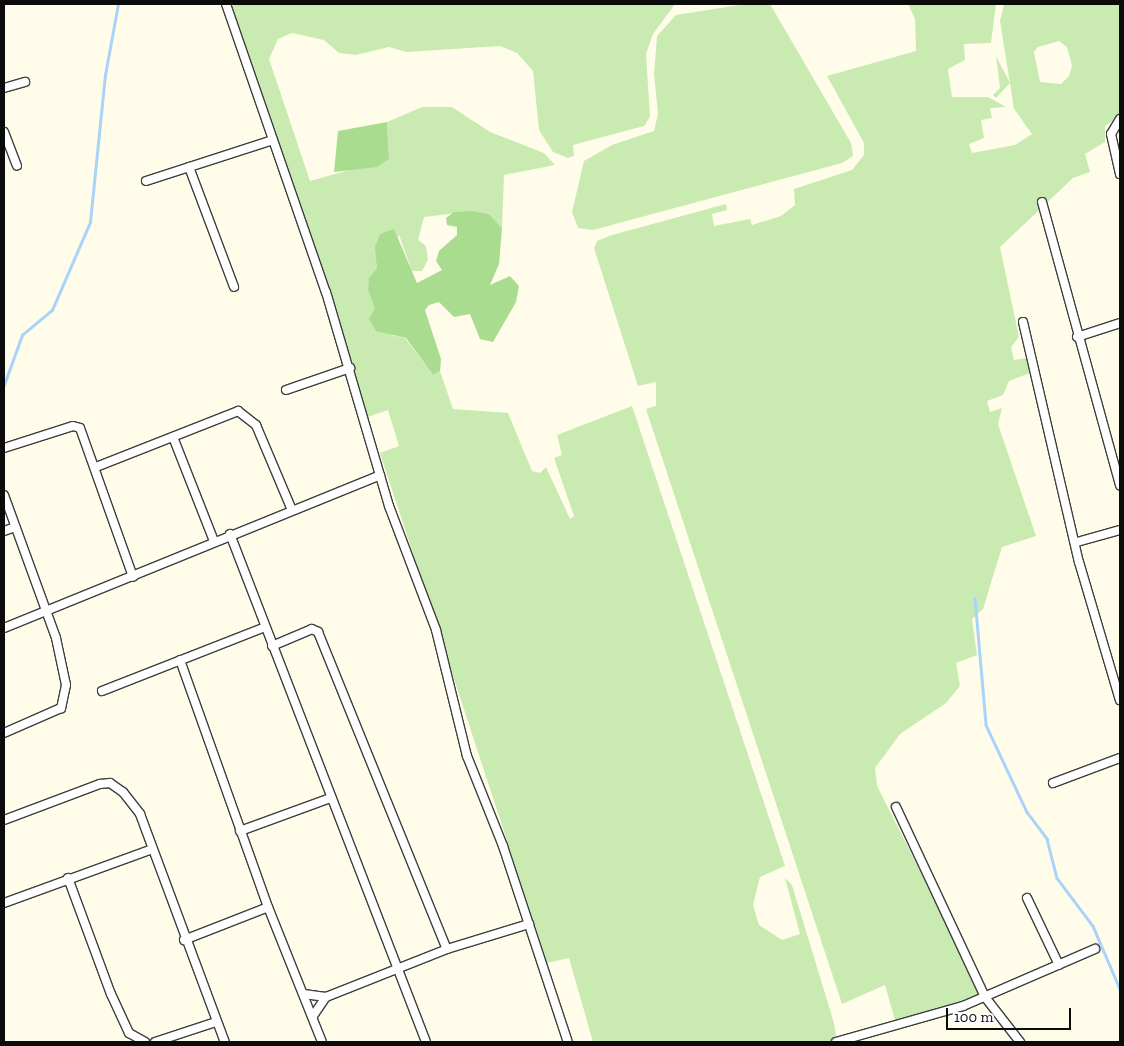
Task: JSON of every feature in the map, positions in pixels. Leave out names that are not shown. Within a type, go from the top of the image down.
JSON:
[{"type":"street","points":[[226,4],[350,368],[380,475],[436,630],[465,750],[528,924],[568,1042]]},
{"type":"street","points":[[4,88],[25,82]]},
{"type":"street","points":[[1120,119],[1111,134],[1120,174]]},
{"type":"street","points":[[4,132],[17,166]]},
{"type":"street","points":[[146,181],[272,140]]},
{"type":"street","points":[[189,167],[211,236],[234,287]]},
{"type":"street","points":[[1042,202],[1077,337],[1120,485]]},
{"type":"street","points":[[1023,322],[1077,542],[1120,700]]},
{"type":"street","points":[[1077,337],[1120,323]]},
{"type":"street","points":[[286,390],[350,368]]},
{"type":"street","points":[[96,467],[233,412],[247,414],[291,508]]},
{"type":"street","points":[[4,448],[77,426],[96,467],[133,577]]},
{"type":"street","points":[[173,437],[214,541]]},
{"type":"street","points":[[4,628],[45,610],[133,577],[291,508],[380,475]]},
{"type":"street","points":[[4,496],[63,666],[63,704],[56,712],[4,732]]},
{"type":"street","points":[[4,531],[15,527]]},
{"type":"street","points":[[1077,542],[1120,530]]},
{"type":"street","points":[[230,534],[395,970],[426,1042]]},
{"type":"street","points":[[102,691],[264,626]]},
{"type":"street","points":[[272,646],[312,629],[318,632],[447,949]]},
{"type":"street","points":[[180,660],[268,907],[322,1042]]},
{"type":"street","points":[[1052,783],[1120,758]]},
{"type":"street","points":[[4,820],[110,783],[130,799],[152,849],[184,940],[225,1042]]},
{"type":"street","points":[[240,831],[330,798]]},
{"type":"street","points":[[896,806],[986,997],[1020,1042]]},
{"type":"street","points":[[4,903],[68,878],[152,849]]},
{"type":"street","points":[[68,878],[114,1002],[129,1033],[145,1042]]},
{"type":"street","points":[[1026,898],[1059,965]]},
{"type":"street","points":[[184,940],[268,907]]},
{"type":"street","points":[[304,994],[326,997],[447,949],[528,924]]},
{"type":"street","points":[[836,1042],[986,997],[1095,949]]},
{"type":"street","points":[[313,1016],[326,997]]},
{"type":"street","points":[[155,1042],[216,1022]]},
{"type":"green space","points":[[229,4],[675,4],[653,34],[646,54],[650,117],[644,126],[573,145],[574,156],[568,158],[553,152],[539,130],[533,71],[517,53],[500,46],[406,52],[389,47],[356,55],[339,53],[324,40],[292,33],[278,39],[269,59],[310,181],[389,159],[387,122],[422,107],[452,107],[490,132],[544,153],[555,165],[504,175],[502,228],[489,214],[475,211],[424,217],[418,240],[426,246],[428,260],[422,271],[412,271],[399,235],[368,290],[391,335],[405,338],[433,375],[440,371],[453,409],[508,413],[532,471],[540,473],[546,467],[570,519],[574,516],[554,458],[562,455],[557,435],[632,406],[785,866],[760,877],[753,905],[759,925],[782,940],[800,934],[785,878],[792,885],[834,1023],[836,1036],[828,1042],[593,1042],[569,958],[547,963],[380,453],[399,446],[388,410],[368,417]]},
{"type":"green space","points":[[746,4],[770,4],[851,143],[853,156],[842,163],[593,230],[578,228],[572,212],[584,161],[612,145],[654,131],[658,114],[654,74],[657,36],[676,15]]},
{"type":"green space","points":[[908,4],[996,4],[991,43],[964,44],[965,60],[948,69],[952,97],[988,97],[1006,107],[990,108],[992,118],[981,120],[984,138],[969,144],[972,153],[1015,145],[1032,134],[1014,109],[1000,21],[1004,4],[1120,4],[1120,116],[1105,126],[1105,142],[1085,154],[1090,172],[1073,178],[1000,247],[1019,337],[1011,347],[1014,360],[1026,358],[1030,373],[1009,381],[1003,395],[987,401],[990,412],[1002,408],[998,424],[1036,536],[1002,547],[983,609],[972,619],[977,655],[956,663],[960,686],[946,703],[900,734],[875,768],[877,786],[978,985],[977,998],[896,1024],[885,985],[842,1004],[646,409],[656,406],[656,382],[638,386],[594,248],[597,241],[612,235],[726,204],[727,210],[712,214],[714,226],[750,219],[752,225],[781,216],[795,205],[794,189],[852,170],[864,155],[864,143],[827,76],[916,51],[915,19]],"holes":[[[1059,41],[1067,47],[1072,66],[1069,76],[1061,84],[1040,82],[1034,52],[1038,47]]]},
{"type":"green space","points":[[996,56],[1010,83],[996,98],[993,95],[1000,88]]},
{"type":"green space","points":[[387,122],[389,159],[377,167],[334,172],[338,131]]},
{"type":"green space","points":[[474,211],[489,214],[502,228],[499,264],[490,285],[510,276],[519,286],[516,302],[493,342],[480,339],[470,314],[454,317],[439,302],[429,305],[425,310],[441,359],[440,371],[433,375],[406,338],[376,331],[369,319],[375,308],[368,290],[369,278],[377,268],[375,247],[380,234],[394,229],[417,283],[442,270],[436,261],[439,251],[457,235],[457,227],[447,225],[446,218],[454,212]]},
{"type":"waterway","points":[[4,385],[22,335],[52,310],[90,222],[105,75],[118,4]]},
{"type":"waterway","points":[[975,598],[986,725],[1027,812],[1047,839],[1057,878],[1093,926],[1120,989]]}]
